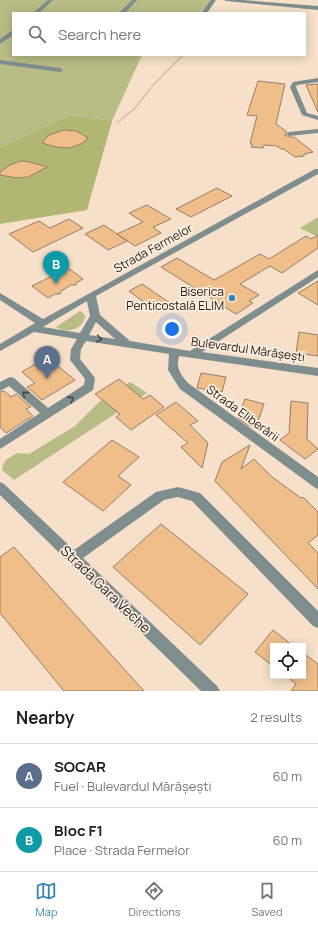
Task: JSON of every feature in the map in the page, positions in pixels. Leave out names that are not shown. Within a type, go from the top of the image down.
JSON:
[{"type":"street","points":[[37,12],[51,0]]},
{"type":"street","points":[[123,12],[135,0]]},
{"type":"street","points":[[205,12],[214,0]]},
{"type":"street","points":[[226,0],[254,6],[318,8]]},
{"type":"street","points":[[286,0],[289,6]]},
{"type":"street","points":[[0,42],[12,33]]},
{"type":"street","points":[[0,62],[60,70]]},
{"type":"street","points":[[318,80],[296,83],[293,87],[304,114],[318,118]]},
{"type":"street","points":[[289,134],[318,130]]},
{"type":"street","name":"Strada Fermelor","points":[[0,348],[90,295],[318,171]]},
{"type":"street","points":[[192,354],[318,273]]},
{"type":"street","points":[[90,295],[95,316],[126,343]]},
{"type":"street","points":[[0,296],[42,323]]},
{"type":"street","points":[[1,442],[89,387],[90,378],[75,360],[76,349],[95,316]]},
{"type":"street","name":"Bulevardul Mărășești","points":[[33,329],[175,352],[318,372]]},
{"type":"street","name":"Strada Eliberării","points":[[175,352],[171,365],[174,374],[184,386],[318,484]]},
{"type":"street","points":[[0,387],[10,381],[48,414]]},
{"type":"street","name":"Strada Gara Veche","points":[[0,487],[212,691]]},
{"type":"street","points":[[73,558],[160,496],[171,492],[184,492],[196,497],[318,621]]},
{"type":"path","points":[[117,123],[135,108],[153,85],[182,56]]},
{"type":"green space","points":[[0,0],[213,0],[200,12],[12,12],[12,56],[142,56],[112,121],[71,115],[0,147]]},
{"type":"green space","points":[[71,115],[112,121],[87,210],[0,224],[0,147]]},
{"type":"green space","points":[[318,217],[318,237],[300,228]]},
{"type":"green space","points":[[80,311],[85,315],[82,324],[79,327],[65,330],[56,327]]},
{"type":"green space","points":[[130,382],[147,393],[14,480],[2,470],[6,460],[17,453],[29,454],[75,426],[99,402]]},
{"type":"building","points":[[258,81],[285,84],[276,124],[287,132],[285,135],[294,137],[313,152],[304,154],[304,156],[295,157],[277,146],[264,145],[263,148],[251,147],[252,144],[250,143],[257,116],[247,115]]},
{"type":"building","points":[[318,84],[318,112],[306,85]]},
{"type":"building","points":[[64,130],[76,131],[88,138],[81,144],[69,148],[56,147],[42,143],[49,135]]},
{"type":"building","points":[[20,161],[47,167],[28,177],[17,178],[0,175],[0,172],[10,165]]},
{"type":"building","points":[[217,188],[232,196],[191,217],[176,209]]},
{"type":"building","points":[[147,205],[171,219],[153,227],[161,233],[135,246],[117,234],[143,222],[129,213]]},
{"type":"building","points":[[69,219],[83,228],[33,252],[9,234],[39,221],[50,228]]},
{"type":"building","points":[[104,225],[127,241],[108,250],[85,234]]},
{"type":"building","points":[[318,235],[318,248],[282,273],[270,266],[240,284],[259,295],[249,301],[253,303],[236,314],[161,267],[177,258],[214,280],[260,254],[269,259],[306,236],[311,239]]},
{"type":"building","points":[[68,268],[83,279],[76,283],[76,285],[71,285],[61,291],[60,294],[55,294],[48,298],[32,286]]},
{"type":"building","points":[[318,281],[318,305],[298,293]]},
{"type":"building","points":[[142,284],[170,303],[156,311],[129,291]]},
{"type":"building","points":[[299,332],[318,335],[318,356],[296,353]]},
{"type":"building","points":[[47,357],[75,380],[42,400],[27,387],[35,383],[22,372]]},
{"type":"building","points":[[201,373],[226,377],[222,392],[197,388]]},
{"type":"building","points":[[119,379],[143,399],[150,395],[164,407],[131,430],[116,417],[120,414],[95,394]]},
{"type":"building","points":[[4,391],[11,397],[16,394],[31,407],[26,409],[33,416],[6,433],[0,427],[0,392]]},
{"type":"building","points":[[245,399],[264,404],[256,427],[248,425],[238,418]]},
{"type":"building","points":[[291,401],[308,403],[307,439],[318,449],[305,459],[280,440],[289,433]]},
{"type":"building","points":[[176,402],[198,421],[190,425],[208,443],[202,468],[181,447],[188,443],[156,415]]},
{"type":"building","points":[[112,440],[139,457],[118,476],[131,485],[103,511],[63,482]]},
{"type":"building","points":[[250,445],[241,469],[254,459],[272,477],[301,498],[303,497],[318,512],[318,535],[308,543],[318,553],[318,589],[215,481],[222,462]]},
{"type":"building","points":[[161,524],[248,594],[200,645],[113,567]]},
{"type":"building","points":[[14,547],[144,691],[64,691],[0,613],[0,557]]},
{"type":"building","points":[[273,630],[289,643],[270,643],[270,664],[255,652]]},
{"type":"building","points":[[306,655],[318,664],[318,691],[291,691],[296,684],[290,679],[306,679]]},
{"type":"place","name":"Bloc F1","points":[[56,284]]},
{"type":"place","name":"Biserica Penticostală ELIM","points":[[232,298]]},
{"type":"place","name":"SOCAR","points":[[47,379]]}]
